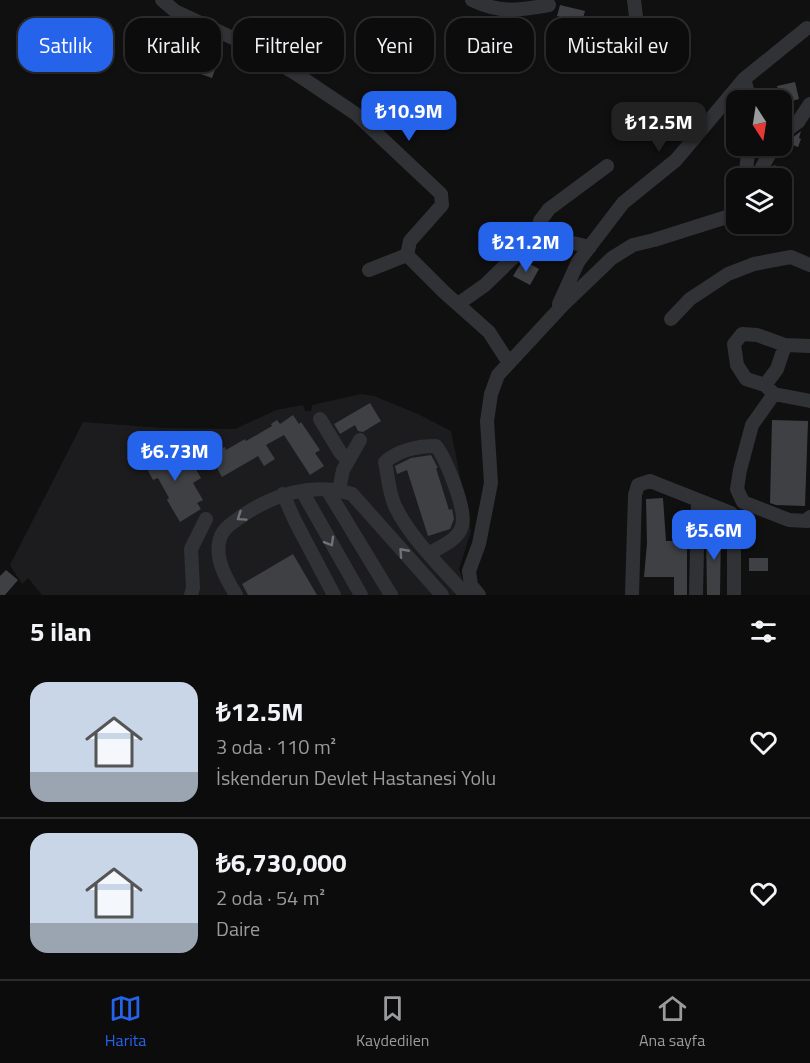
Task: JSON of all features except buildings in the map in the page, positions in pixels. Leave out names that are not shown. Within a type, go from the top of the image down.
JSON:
[{"type":"street","points":[[162,0],[175,11],[250,46],[356,114],[441,194],[442,205],[410,241],[407,255]]},
{"type":"street","points":[[472,0],[486,7],[508,11],[549,5]]},
{"type":"street","points":[[634,0],[636,17]]},
{"type":"street","points":[[555,312],[578,262],[623,203],[676,160],[744,79],[809,29]]},
{"type":"street","points":[[744,79],[747,90]]},
{"type":"street","points":[[792,126],[798,122],[810,104]]},
{"type":"street","points":[[536,238],[540,221],[549,209],[607,166]]},
{"type":"street","points":[[479,595],[471,585],[469,571],[479,544],[491,483],[487,422],[491,394],[498,375],[555,312],[612,258],[633,245],[726,217]]},
{"type":"street","points":[[458,304],[485,285],[536,238],[547,237],[590,246]]},
{"type":"street","points":[[369,270],[407,255]]},
{"type":"street","points":[[407,255],[489,332],[509,363]]},
{"type":"street","points":[[671,318],[690,299],[728,274],[745,267],[791,257],[810,265]]},
{"type":"street","points":[[810,346],[785,345],[757,335],[742,334],[734,344],[737,365],[746,379],[770,390],[810,401]]},
{"type":"street","points":[[785,345],[770,390],[752,425],[737,489],[743,502],[789,520],[807,521],[810,517]]},
{"type":"street","points":[[320,419],[340,453],[348,461]]},
{"type":"street","points":[[334,490],[360,440]]},
{"type":"street","points":[[430,554],[455,538],[463,525],[459,501],[444,458],[436,446],[424,446],[394,454],[385,462],[395,506],[430,554],[466,595]]},
{"type":"street","points":[[632,595],[635,495],[638,485],[650,482],[731,513],[734,531],[734,595]]},
{"type":"street","points":[[334,490],[391,595]]},
{"type":"street","points":[[236,595],[226,579],[219,560],[218,544],[222,531],[256,506],[283,494],[334,490],[352,494],[442,595]]},
{"type":"street","points":[[302,491],[361,595]]},
{"type":"street","points":[[283,494],[334,595]]},
{"type":"street","points":[[696,595],[698,501]]},
{"type":"street","points":[[191,595],[193,588],[191,549],[206,519]]},
{"type":"shaded area","points":[[361,394],[374,396],[418,414],[451,431],[471,531],[459,569],[468,595],[42,595],[28,578],[22,584],[10,565],[83,422],[163,428],[235,429],[276,410],[303,405],[305,411],[311,411],[312,405]]}]
